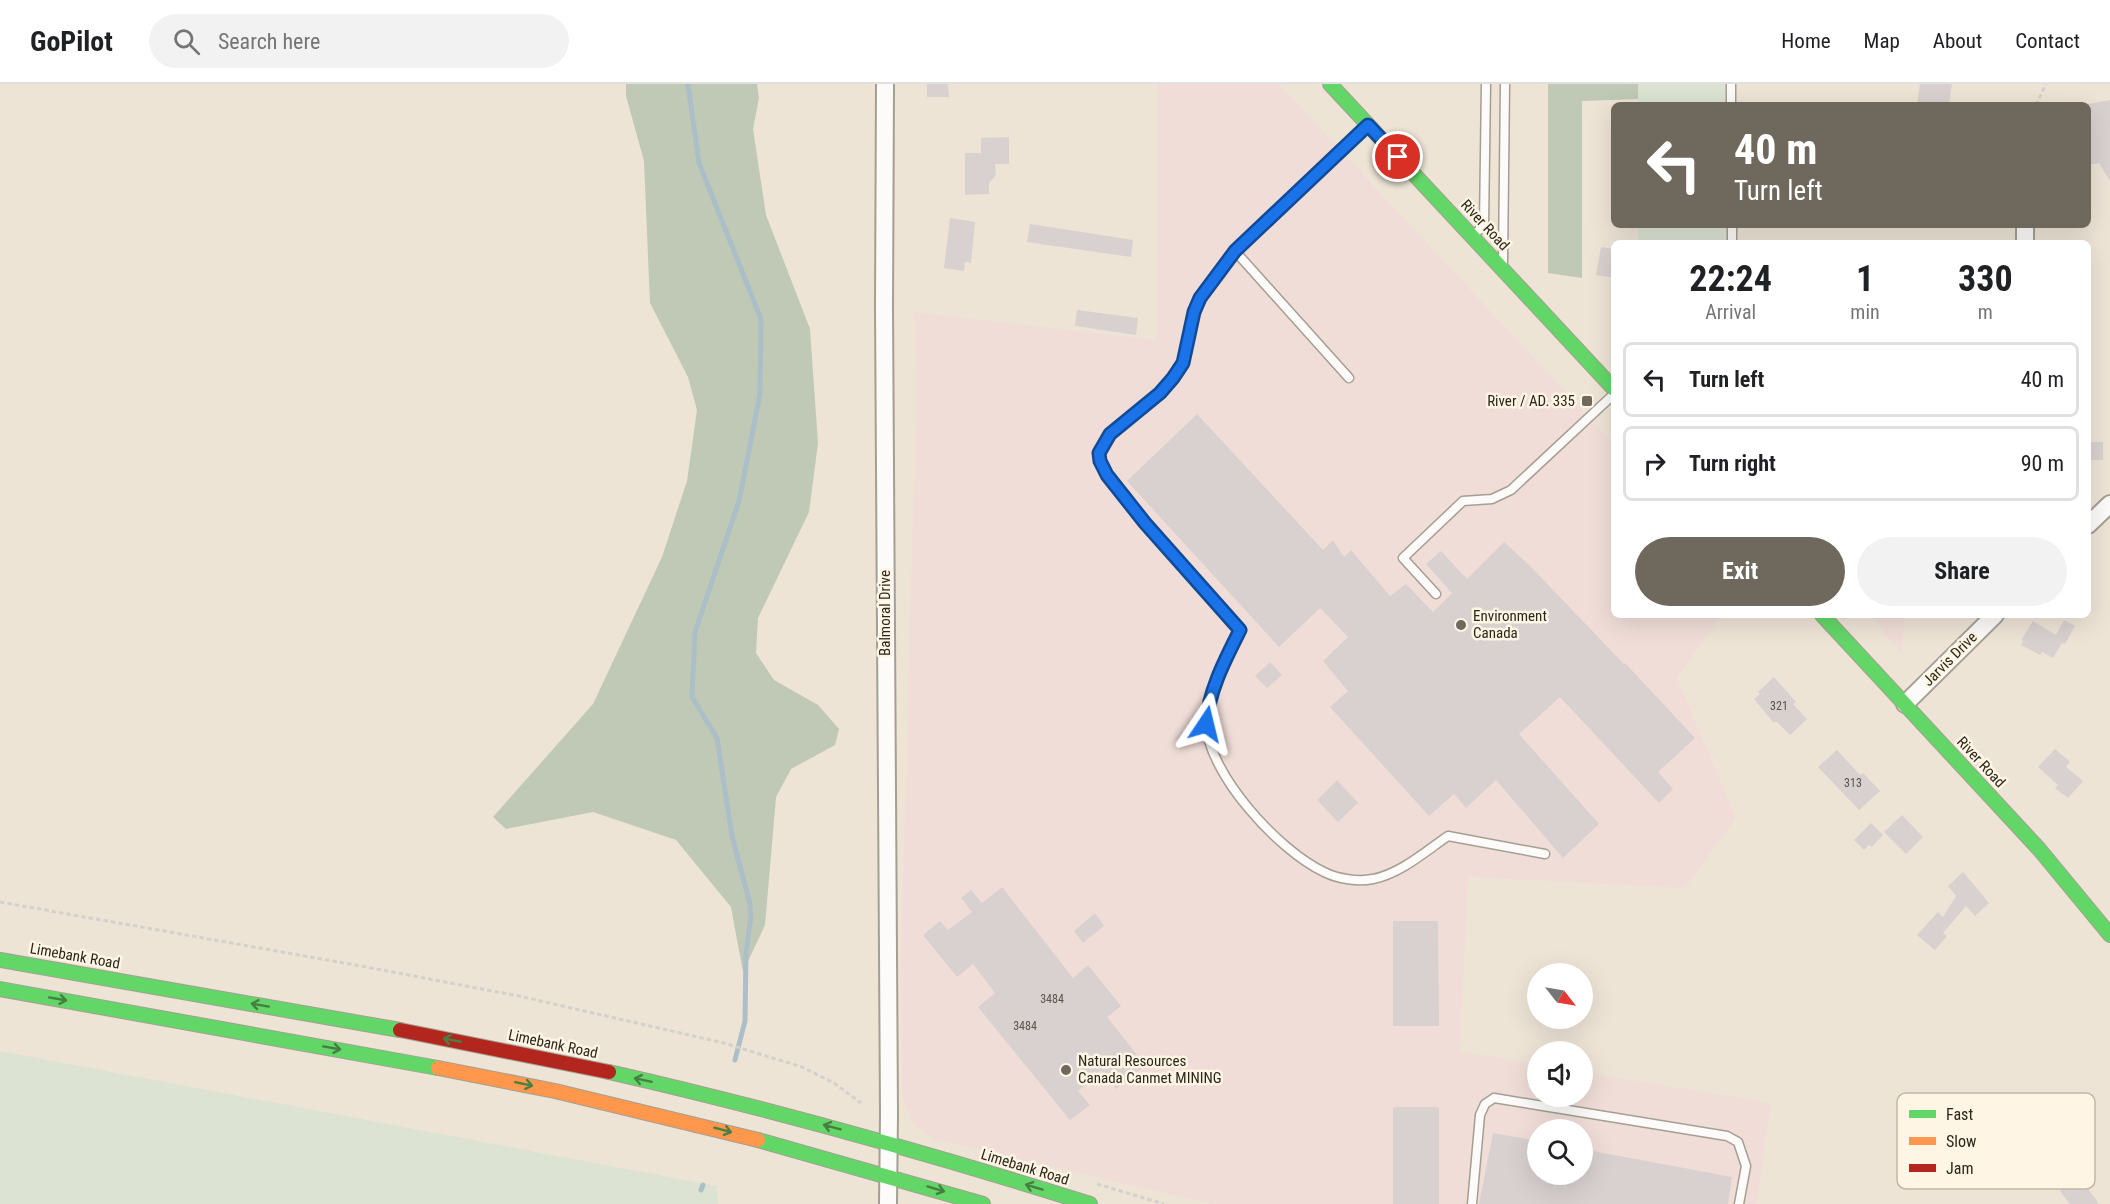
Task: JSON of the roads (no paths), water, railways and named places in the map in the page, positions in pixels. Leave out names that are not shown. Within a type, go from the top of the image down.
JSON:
[{"type":"main road","name":"River Road","points":[[1330,84],[1503,268],[1611,389]]},
{"type":"main road","name":"River Road","points":[[1825,618],[2039,849],[2110,935]]},
{"type":"main road","name":"Limebank Road","points":[[0,960],[365,1023],[517,1052],[688,1090],[888,1142],[1090,1204]]},
{"type":"main road","points":[[0,989],[493,1078],[706,1125],[888,1174],[983,1204]]},
{"type":"street","name":"Balmoral Drive","points":[[885,84],[888,1204]]},
{"type":"street","points":[[2091,522],[2110,504]]},
{"type":"street","name":"Jarvis Drive","points":[[1905,704],[1992,618]]},
{"type":"lane","points":[[1473,236],[1484,225],[1486,84]]},
{"type":"lane","points":[[1503,268],[1505,84]]},
{"type":"lane","points":[[1731,84],[1731,102]]},
{"type":"lane","points":[[1368,125],[1235,251],[1200,298],[1194,312],[1183,363],[1160,393],[1110,434],[1099,453],[1100,461],[1107,475],[1145,523],[1240,630],[1223,663],[1208,705],[1206,724],[1212,751],[1226,778],[1247,806],[1283,843],[1324,872],[1361,879],[1374,879],[1395,870],[1448,836],[1545,854]]},
{"type":"lane","points":[[1235,251],[1349,378]]},
{"type":"lane","points":[[1436,594],[1403,558],[1463,501],[1492,499],[1510,490],[1611,395]]},
{"type":"lane","points":[[1472,1204],[1480,1115],[1485,1104],[1494,1098],[1727,1136],[1738,1142],[1746,1166],[1739,1204]]},
{"type":"waterway","points":[[688,84],[699,163],[761,319],[760,394],[739,501],[695,632],[692,697],[717,738],[732,836],[750,904],[751,915],[746,952],[745,1021],[735,1060]]},
{"type":"waterway","points":[[701,1190],[703,1185]]},
{"type":"place","name":"River / AD. 335","points":[[1587,401]]},
{"type":"place","name":"Environment Canada","points":[[1461,625]]},
{"type":"place","name":"Natural Resources Canada Canmet MINING","points":[[1066,1070]]}]
